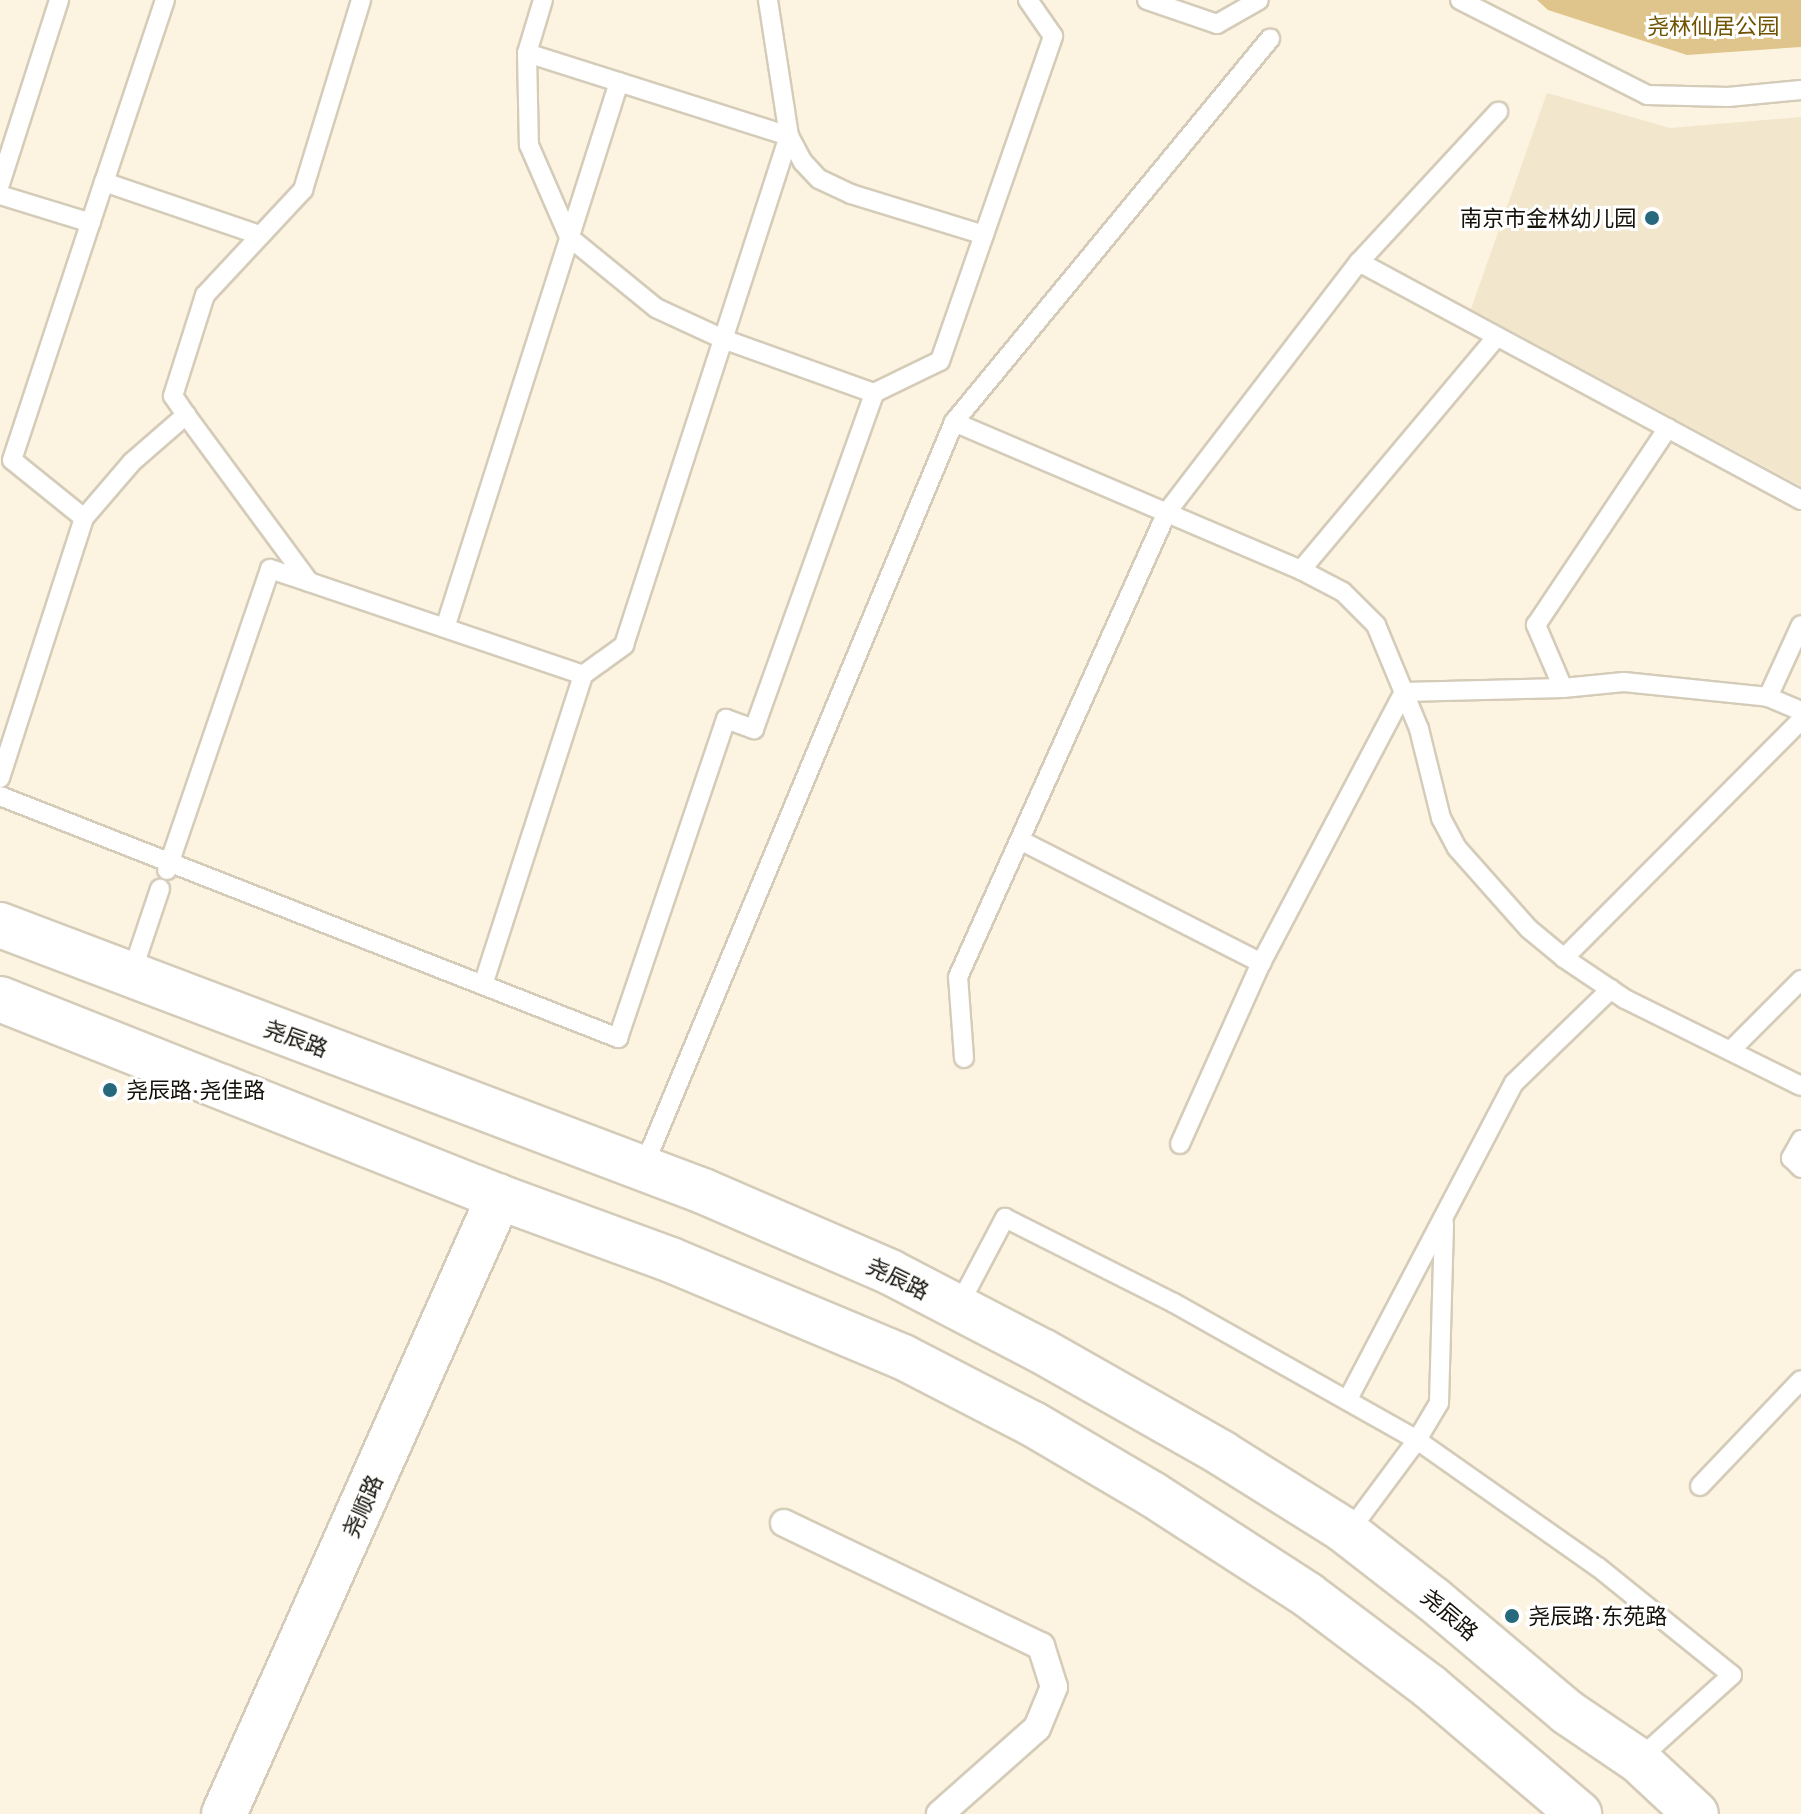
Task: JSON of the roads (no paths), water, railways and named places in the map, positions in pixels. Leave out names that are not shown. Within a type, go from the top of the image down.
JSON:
[{"type":"main road","name":"尧辰路","points":[[0,925],[643,1168],[890,1272],[958,1307],[1223,1454],[1348,1533],[1433,1599],[1567,1712],[1638,1760],[1696,1814]]},
{"type":"main road","points":[[0,999],[499,1197],[671,1260],[903,1357],[1033,1424],[1152,1494],[1308,1595],[1430,1687],[1579,1814]]},
{"type":"main road","name":"尧顺路","points":[[224,1814],[499,1197]]},
{"type":"street","points":[[784,1523],[1041,1646],[1054,1687],[1037,1728],[940,1814]]},
{"type":"lane","points":[[0,184],[59,0]]},
{"type":"lane","points":[[84,518],[12,460],[165,0]]},
{"type":"lane","points":[[309,582],[173,396],[205,295],[303,190],[361,0]]},
{"type":"lane","points":[[543,0],[527,53],[529,145],[569,237],[656,308],[723,339],[874,393]]},
{"type":"lane","points":[[768,0],[789,136],[803,162],[819,179],[851,194],[984,235]]},
{"type":"lane","points":[[1147,0],[1217,24],[1259,0]]},
{"type":"lane","points":[[1460,0],[1647,95],[1728,97],[1801,90]]},
{"type":"lane","points":[[0,796],[168,866],[618,1038],[726,719],[754,729],[874,393],[940,361],[1053,36],[1029,1]]},
{"type":"lane","points":[[643,1168],[954,422],[1270,39]]},
{"type":"lane","points":[[527,53],[789,136]]},
{"type":"lane","points":[[445,628],[619,82]]},
{"type":"lane","points":[[964,1058],[958,977],[1167,512],[1359,262],[1498,112]]},
{"type":"lane","points":[[483,985],[583,675],[624,645],[789,136]]},
{"type":"lane","points":[[104,182],[260,235]]},
{"type":"lane","points":[[0,195],[91,223]]},
{"type":"lane","points":[[1359,262],[1495,339],[1801,500]]},
{"type":"lane","points":[[1301,570],[1495,339]]},
{"type":"lane","points":[[0,778],[84,518],[132,462],[186,415]]},
{"type":"lane","points":[[954,422],[1301,570],[1343,592],[1376,625],[1419,729],[1441,818],[1457,848],[1529,929],[1564,958],[1611,989],[1801,1086]]},
{"type":"lane","points":[[1563,688],[1536,625],[1668,428]]},
{"type":"lane","points":[[168,866],[270,569],[583,675]]},
{"type":"lane","points":[[1768,697],[1801,625]]},
{"type":"lane","points":[[1404,692],[1563,688],[1624,682],[1768,697],[1801,711]]},
{"type":"lane","points":[[1180,1144],[1261,963],[1404,692]]},
{"type":"lane","points":[[1564,958],[1801,720]]},
{"type":"lane","points":[[1020,840],[1261,963]]},
{"type":"lane","points":[[131,975],[160,889]]},
{"type":"lane","points":[[1732,1049],[1801,980]]},
{"type":"lane","points":[[1348,1399],[1514,1083],[1611,989]]},
{"type":"lane","points":[[1801,1140],[1791,1158],[1801,1168]]},
{"type":"lane","points":[[1348,1533],[1417,1440],[1439,1403],[1445,1216]]},
{"type":"lane","points":[[958,1307],[1005,1218],[1174,1303],[1417,1440],[1598,1567],[1732,1675],[1638,1760]]},
{"type":"lane","points":[[1700,1486],[1801,1380]]},
{"type":"place","name":"南京市金林幼儿园","points":[[1652,218]]},
{"type":"place","name":"尧辰路·尧佳路","points":[[110,1090]]},
{"type":"place","name":"尧辰路·东苑路","points":[[1512,1616]]},
{"type":"park label","name":"尧林仙居公园","points":[[1713,26]]}]
